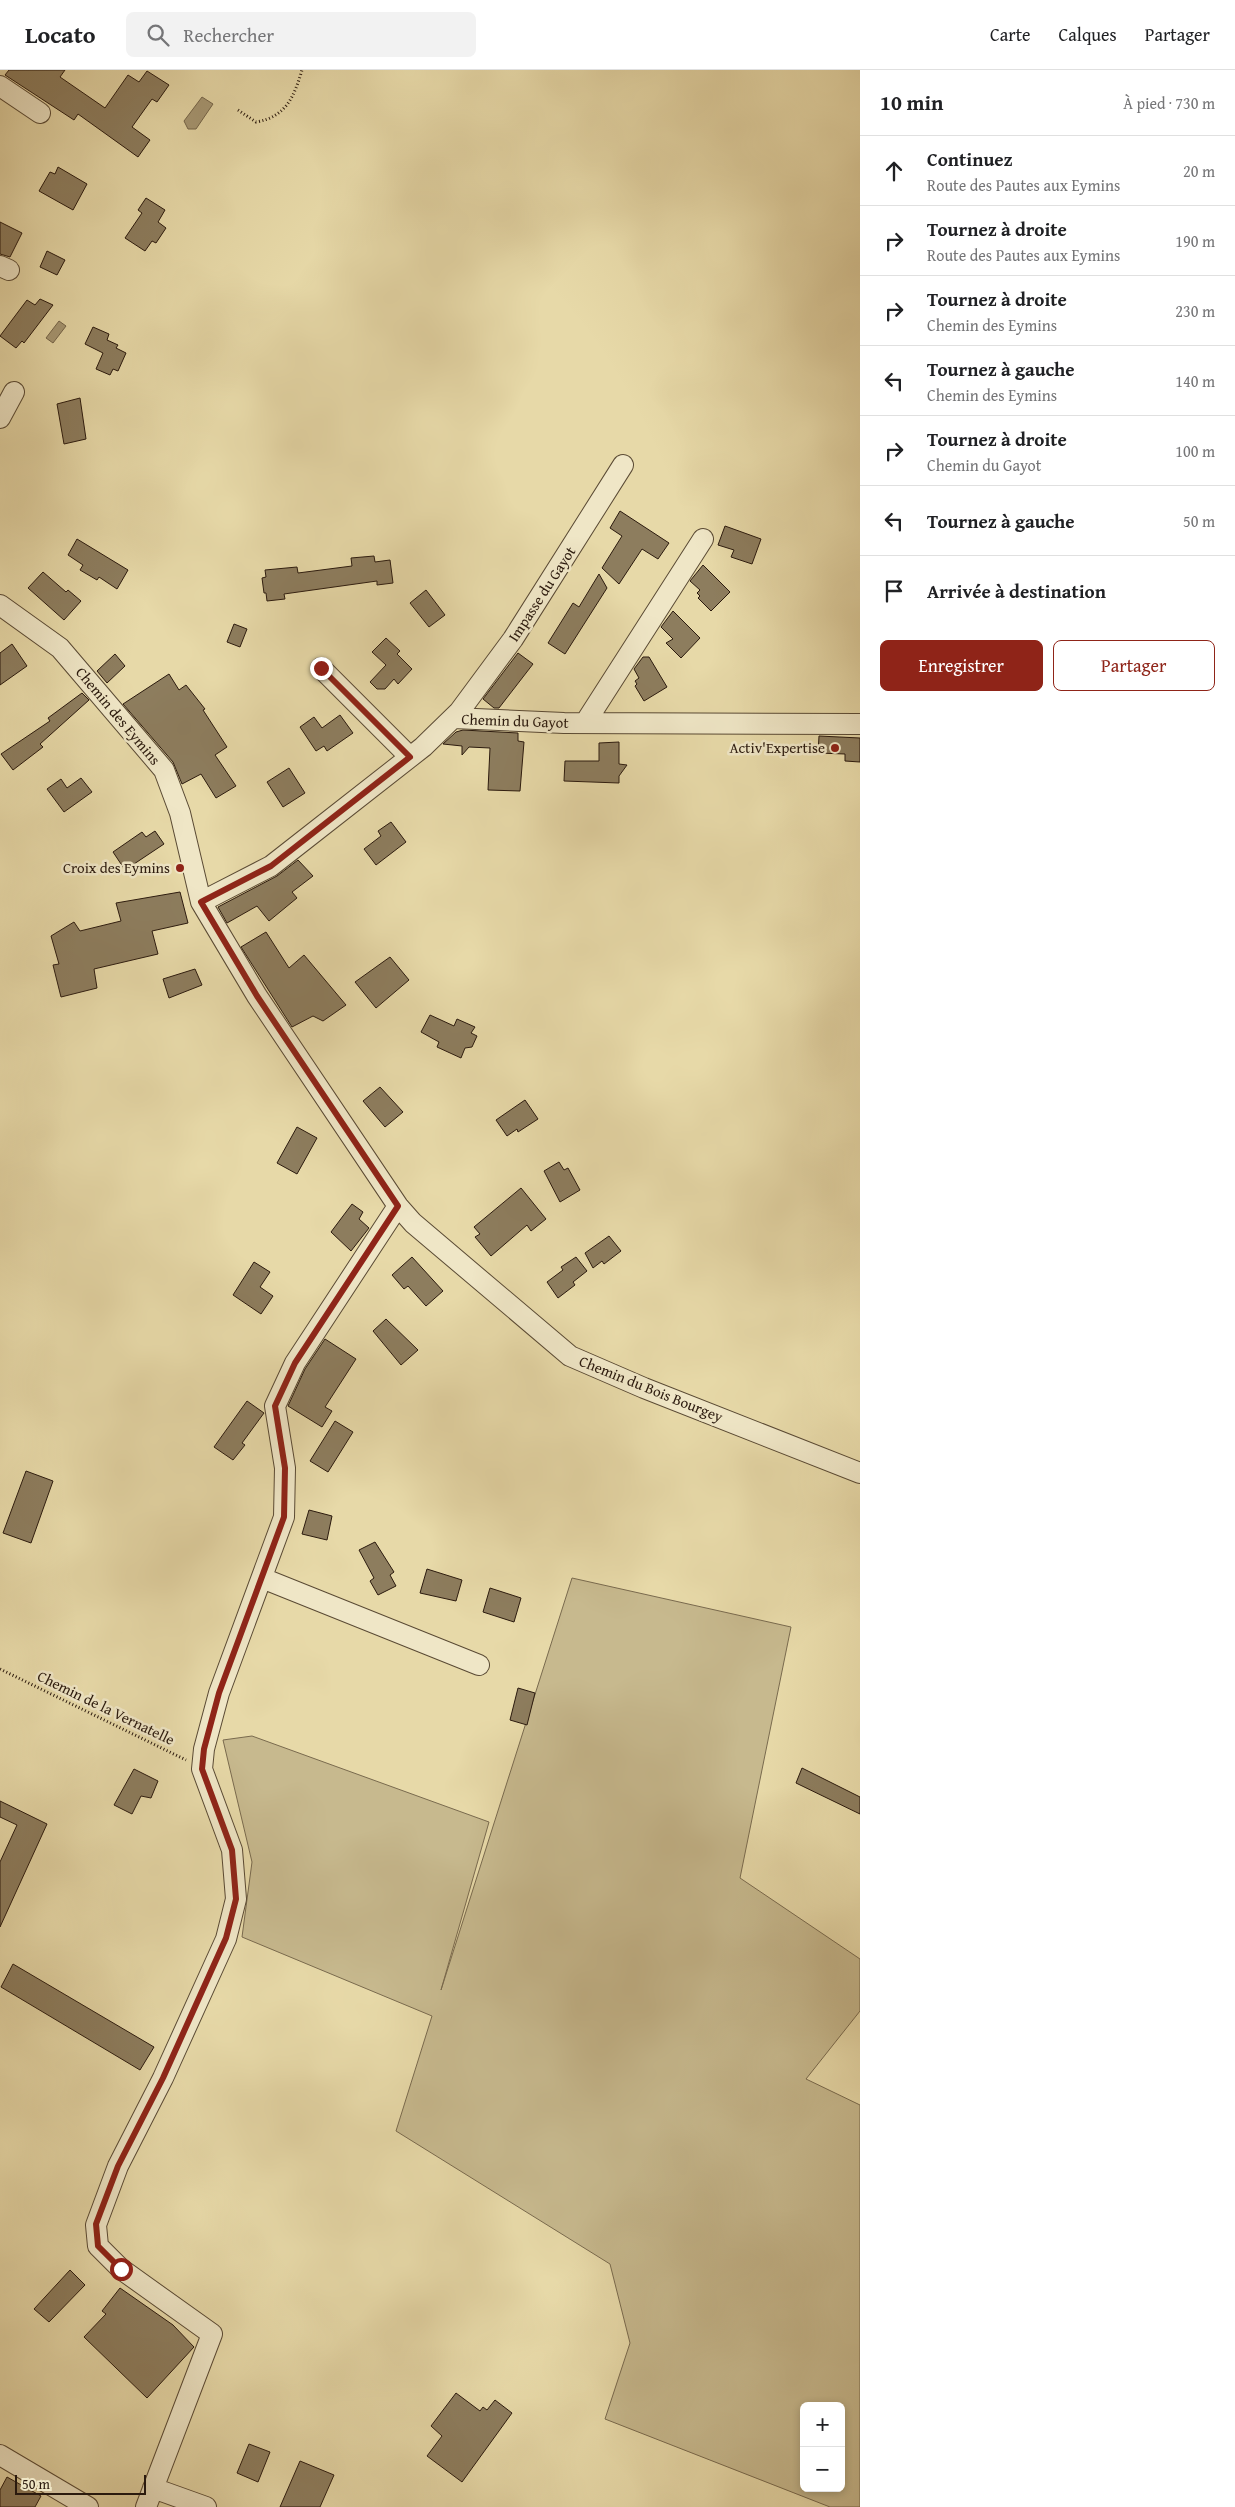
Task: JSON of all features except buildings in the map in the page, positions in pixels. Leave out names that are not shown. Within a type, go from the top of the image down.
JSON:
[{"type":"street","points":[[0,86],[40,113]]},
{"type":"street","points":[[0,418],[14,392]]},
{"type":"street","name":"Impasse du Gayot","points":[[453,718],[513,639],[623,465]]},
{"type":"street","points":[[585,723],[703,539]]},
{"type":"street","name":"Chemin des Eymins","points":[[3,613],[60,648],[164,770],[180,813],[201,902],[257,996],[398,1206]]},
{"type":"street","points":[[321,668],[410,757]]},
{"type":"street","name":"Chemin du Gayot","points":[[201,902],[271,866],[410,757],[453,718],[585,723],[860,724]]},
{"type":"street","points":[[146,2507],[212,2334],[121,2269],[98,2246],[96,2224],[118,2166],[163,2078],[226,1938],[236,1899],[232,1850],[202,1769],[204,1749],[219,1693],[284,1517],[285,1468],[275,1406],[295,1363],[398,1206]]},
{"type":"street","name":"Chemin du Bois Bourgey","points":[[398,1206],[490,1289],[570,1356],[860,1473]]},
{"type":"street","points":[[262,1578],[479,1665]]},
{"type":"street","points":[[0,2455],[88,2507]]},
{"type":"street","points":[[153,2488],[206,2507]]},
{"type":"path","points":[[238,110],[256,122],[270,120],[287,106],[297,87],[302,70]]},
{"type":"path","name":"Chemin de la Vernatelle","points":[[0,1669],[202,1769]]},
{"type":"shaded area","points":[[202,97],[213,104],[196,129],[188,129],[184,121]]},
{"type":"shaded area","points":[[59,321],[66,326],[53,343],[46,338]]},
{"type":"shaded area","points":[[572,1578],[791,1627],[740,1878],[860,1959],[860,2011],[806,2079],[860,2105],[860,2507],[830,2507],[605,2419],[630,2343],[610,2264],[396,2131],[432,2016],[242,1937],[252,1862],[223,1740],[252,1736],[489,1822],[441,1990]]},
{"type":"place","name":"Activ'Expertise","points":[[835,748]]},
{"type":"place","name":"Croix des Eymins","points":[[180,868]]},
{"type":"route","points":[[121,2269],[98,2246],[96,2224],[118,2166],[163,2078],[226,1938],[236,1899],[232,1850],[202,1769],[204,1749],[219,1693],[284,1517],[285,1468],[275,1406],[295,1363],[398,1206],[257,996],[201,902],[271,866],[410,757],[321,668]]}]
